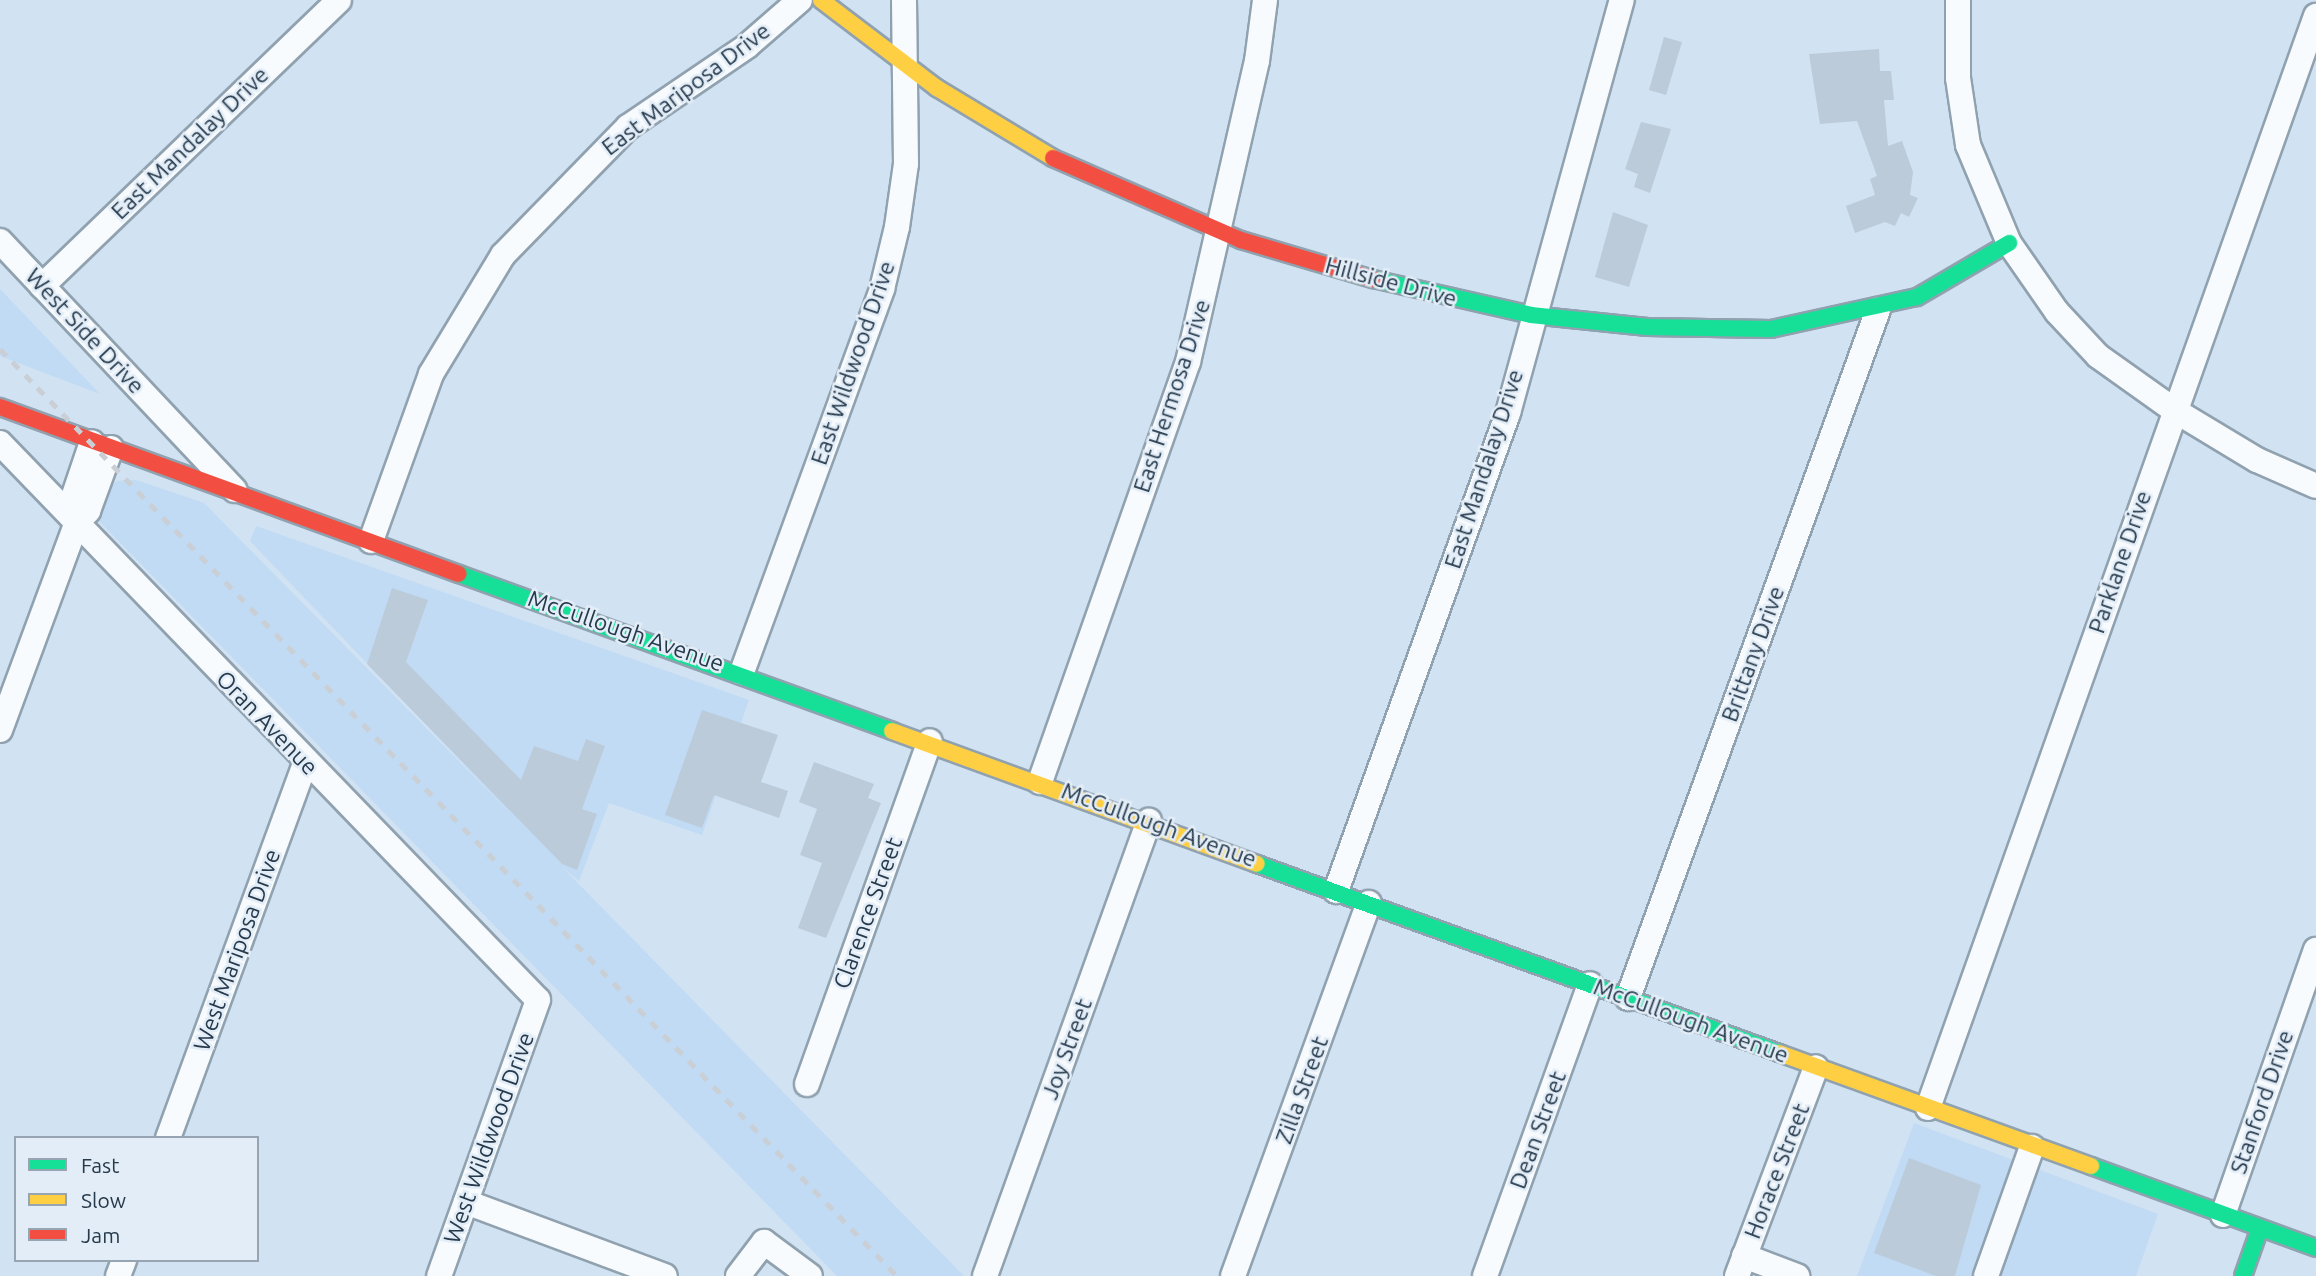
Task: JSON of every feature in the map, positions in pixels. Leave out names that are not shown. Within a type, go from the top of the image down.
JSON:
[{"type":"main road","name":"Hillside Drive","points":[[821,0],[908,67],[1051,157],[1220,232],[1412,291],[1531,315],[1710,330],[1771,329],[1878,310],[1951,282],[2009,243]]},
{"type":"main road","name":"McCullough Avenue","points":[[0,407],[742,672],[2032,1147],[2316,1248]]},
{"type":"main road","points":[[2243,1276],[2260,1228]]},
{"type":"street","name":"East Mandalay Drive","points":[[42,286],[339,0]]},
{"type":"street","name":"East Mariposa Drive","points":[[371,541],[431,374],[503,255],[628,127],[747,46],[800,0]]},
{"type":"street","name":"East Wildwood Drive","points":[[742,672],[882,289],[906,164],[908,67],[904,0]]},
{"type":"street","name":"East Hermosa Drive","points":[[1040,782],[1188,362],[1220,232],[1265,0]]},
{"type":"street","name":"East Mandalay Drive","points":[[1336,891],[1508,413],[1531,315],[1622,0]]},
{"type":"street","points":[[1958,0],[1958,78],[1968,145],[2009,243],[2098,356],[2174,410],[2257,460],[2316,485]]},
{"type":"street","name":"Parklane Drive","points":[[1928,1108],[2316,16]]},
{"type":"street","name":"West Side Drive","points":[[0,242],[238,493]]},
{"type":"street","name":"Brittany Drive","points":[[1628,998],[1878,310]]},
{"type":"street","name":"Oran Avenue","points":[[0,443],[305,763],[538,1000]]},
{"type":"street","points":[[0,730],[77,522],[88,511],[102,445]]},
{"type":"street","name":"Clarence Street","points":[[807,1084],[930,741]]},
{"type":"street","name":"West Mariposa Drive","points":[[169,1136],[305,763]]},
{"type":"street","name":"Joy Street","points":[[985,1276],[1149,821]]},
{"type":"street","name":"Zilla Street","points":[[1233,1276],[1369,903]]},
{"type":"street","name":"Stanford Drive","points":[[2223,1214],[2316,950]]},
{"type":"street","name":"Dean Street","points":[[1485,1276],[1590,984]]},
{"type":"street","name":"West Wildwood Drive","points":[[439,1276],[538,1000]]},
{"type":"street","name":"Horace Street","points":[[1741,1266],[1816,1067]]},
{"type":"street","points":[[1986,1276],[2032,1147]]},
{"type":"street","points":[[466,1202],[665,1276]]},
{"type":"street","points":[[738,1276],[764,1242],[810,1276]]},
{"type":"street","points":[[1741,1266],[1797,1276]]},
{"type":"shaded area","points":[[0,289],[100,394],[0,356]]},
{"type":"shaded area","points":[[136,480],[204,503],[518,821],[250,541],[256,526],[749,700],[702,835],[609,803],[579,881],[562,867],[964,1276],[837,1276],[92,514],[100,495],[117,481]]},
{"type":"shaded area","points":[[1914,1123],[2158,1214],[2136,1276],[1857,1276]]},
{"type":"building","points":[[1664,37],[1682,42],[1666,95],[1649,90]]},
{"type":"building","points":[[1879,49],[1880,71],[1891,71],[1894,100],[1884,100],[1888,146],[1902,141],[1913,172],[1910,195],[1918,198],[1909,217],[1901,213],[1895,226],[1885,222],[1855,233],[1846,206],[1875,195],[1870,179],[1877,176],[1857,121],[1820,124],[1809,54]]},
{"type":"building","points":[[1641,122],[1671,129],[1650,193],[1634,187],[1638,174],[1625,169]]},
{"type":"building","points":[[1613,212],[1648,225],[1629,287],[1595,277]]},
{"type":"building","points":[[392,588],[428,600],[406,662],[521,780],[534,746],[578,761],[586,739],[605,746],[582,809],[597,814],[577,870],[562,864],[367,664]]},
{"type":"building","points":[[702,710],[778,735],[761,782],[788,791],[779,818],[714,795],[702,828],[665,815]]},
{"type":"building","points":[[814,762],[874,784],[868,798],[881,803],[826,938],[798,928],[822,863],[800,855],[817,809],[799,802]]},
{"type":"building","points":[[1909,1158],[1981,1185],[1955,1276],[1936,1276],[1874,1253]]},
{"type":"railway","points":[[0,349],[897,1276]]},
{"type":"traffic: fast","points":[[1373,279],[1531,315],[1647,327],[1771,329],[1917,297],[2009,243]]},
{"type":"traffic: fast","points":[[459,574],[892,731]]},
{"type":"traffic: fast","points":[[1257,864],[1779,1053]]},
{"type":"traffic: fast","points":[[2091,1166],[2316,1248]]},
{"type":"traffic: fast","points":[[2243,1276],[2260,1228]]},
{"type":"traffic: slow","points":[[821,0],[937,88],[1053,158]]},
{"type":"traffic: slow","points":[[892,731],[1257,864]]},
{"type":"traffic: slow","points":[[1779,1053],[2091,1166]]},
{"type":"traffic: jam","points":[[1053,158],[1241,240],[1373,279]]},
{"type":"traffic: jam","points":[[0,407],[459,574]]}]
